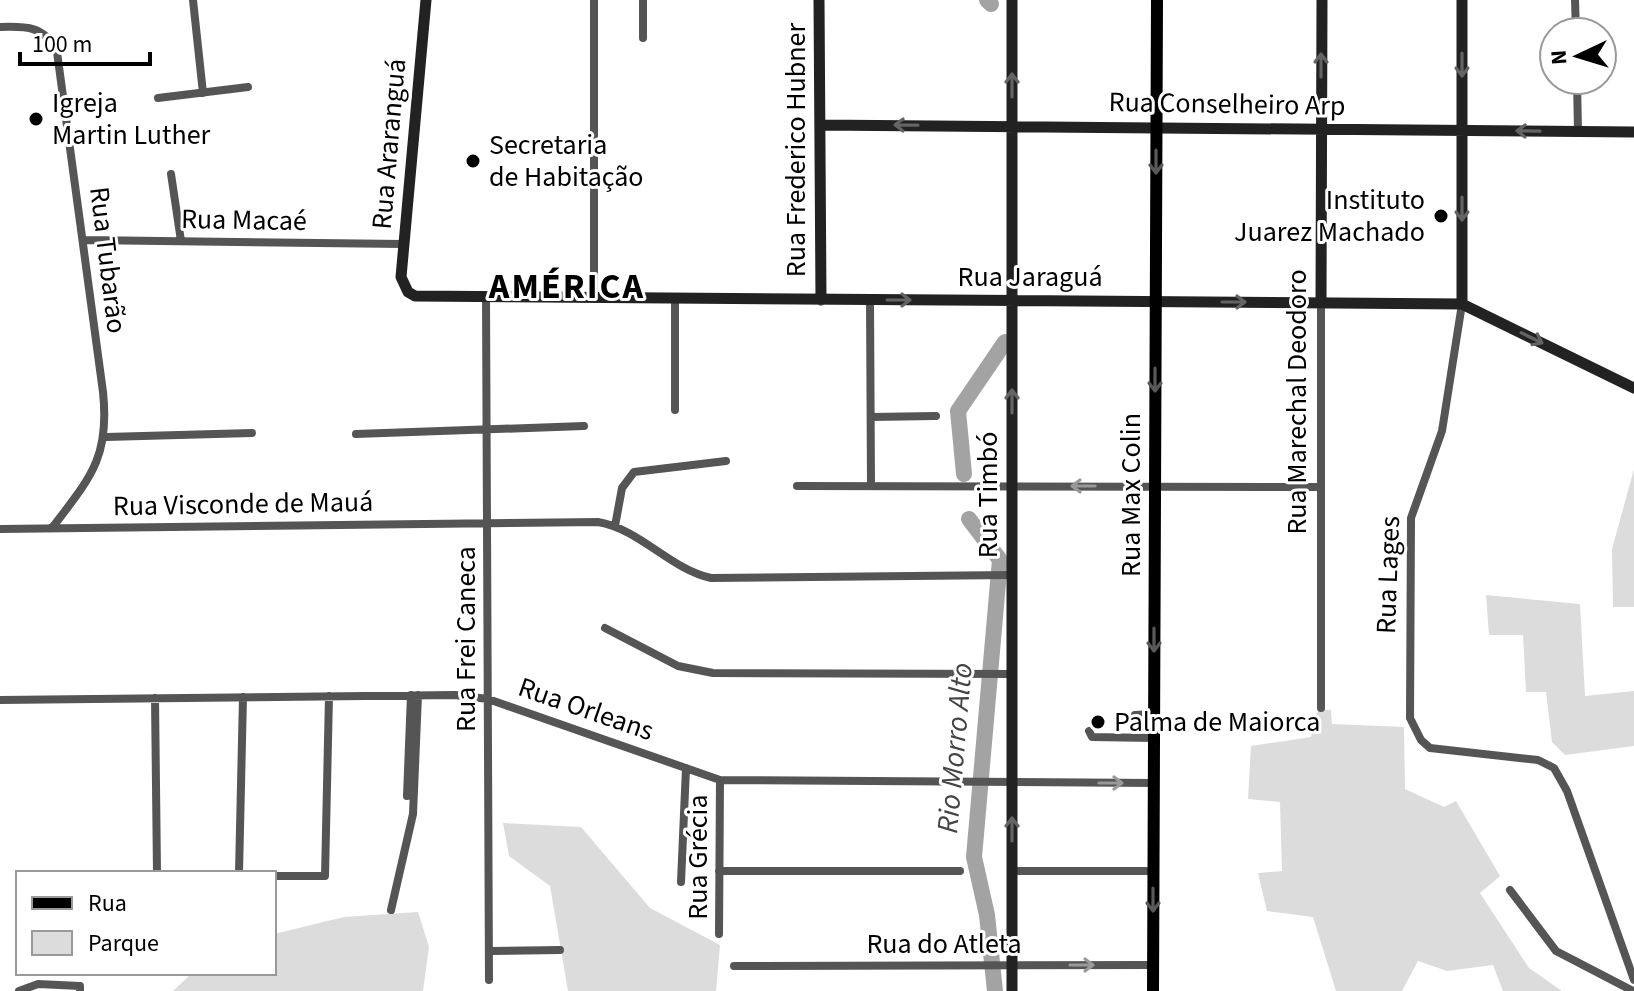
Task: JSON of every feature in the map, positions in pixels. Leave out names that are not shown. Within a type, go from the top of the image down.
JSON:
[{"type":"main road","name":"Rua Max Colin","points":[[1153,991],[1157,0]]},
{"type":"street","points":[[193,0],[203,93]]},
{"type":"street","name":"Rua Araranguá","points":[[408,292],[401,277],[403,244],[426,0]]},
{"type":"street","points":[[594,0],[594,298]]},
{"type":"street","points":[[643,0],[643,38]]},
{"type":"street","name":"Rua Frederico Hubner","points":[[819,0],[821,300]]},
{"type":"street","name":"Rua Timbó","points":[[1012,0],[1012,486],[1006,674],[1012,782],[1008,966],[1012,991]]},
{"type":"street","name":"Rua Marechal Deodoro","points":[[1321,708],[1322,0]]},
{"type":"street","name":"Rua Lages","points":[[1462,0],[1462,304],[1442,431],[1411,518],[1410,718],[1421,740],[1430,748],[1538,760],[1554,768],[1567,791],[1634,980]]},
{"type":"street","name":"Rua Tubarão","points":[[0,27],[35,28],[52,41],[57,52],[84,240],[106,437],[89,478],[52,528]]},
{"type":"street","points":[[158,98],[248,87]]},
{"type":"street","points":[[1577,96],[1578,132]]},
{"type":"street","name":"Rua Conselheiro Arp","points":[[820,125],[1634,132]]},
{"type":"street","points":[[171,174],[181,241]]},
{"type":"street","name":"Rua Macaé","points":[[84,240],[403,244]]},
{"type":"street","name":"Rua Jaraguá","points":[[408,292],[423,298],[1462,304],[1634,388]]},
{"type":"street","name":"Rua Frei Caneca","points":[[486,298],[489,980]]},
{"type":"street","points":[[675,299],[675,410]]},
{"type":"street","points":[[870,300],[871,486]]},
{"type":"street","points":[[871,417],[936,416]]},
{"type":"street","points":[[356,434],[584,426]]},
{"type":"street","points":[[106,437],[252,433]]},
{"type":"street","points":[[726,461],[634,472],[622,488],[615,526],[693,573],[711,578],[1008,575]]},
{"type":"street","points":[[797,486],[1321,487]]},
{"type":"street","name":"Rua Visconde de Mauá","points":[[0,529],[585,522],[615,526]]},
{"type":"street","points":[[605,628],[678,666],[713,673],[1006,674]]},
{"type":"street","points":[[407,796],[415,695]]},
{"type":"street","points":[[391,910],[413,814],[415,695]]},
{"type":"street","name":"Rua Orleans","points":[[0,700],[415,695],[488,699],[720,780],[1154,783]]},
{"type":"street","points":[[276,876],[325,876],[329,696]]},
{"type":"street","points":[[239,871],[243,697]]},
{"type":"street","points":[[155,698],[157,871]]},
{"type":"street","points":[[1135,715],[1154,714]]},
{"type":"street","points":[[1089,731],[1092,737],[1154,738]]},
{"type":"street","points":[[681,882],[686,768]]},
{"type":"street","name":"Rua Grécia","points":[[719,934],[720,780]]},
{"type":"street","points":[[719,871],[960,871]]},
{"type":"street","points":[[1012,871],[1153,871]]},
{"type":"street","points":[[1510,890],[1556,951],[1633,991]]},
{"type":"street","points":[[490,951],[560,950]]},
{"type":"street","name":"Rua do Atleta","points":[[734,966],[1153,965]]},
{"type":"street","points":[[19,991],[38,984],[80,988]]},
{"type":"green space","points":[[1634,469],[1634,607],[1613,607],[1612,549]]},
{"type":"green space","points":[[1486,595],[1580,604],[1585,696],[1634,691],[1634,746],[1565,755],[1552,742],[1546,692],[1526,692],[1523,635],[1489,635]]},
{"type":"green space","points":[[1318,709],[1331,710],[1332,724],[1404,727],[1405,789],[1444,807],[1456,801],[1500,876],[1480,893],[1529,968],[1562,991],[1503,991],[1493,965],[1447,971],[1418,961],[1402,991],[1336,991],[1313,917],[1267,911],[1258,873],[1282,871],[1280,802],[1248,799],[1251,746],[1311,737]]},
{"type":"green space","points":[[503,823],[581,827],[650,908],[720,945],[716,991],[568,991],[550,886],[509,856]]},
{"type":"green space","points":[[418,912],[429,947],[423,991],[173,991],[190,975],[276,975],[276,934],[344,917]]},
{"type":"waterway","name":"Rio Morro Alto","points":[[987,0],[991,4]]},
{"type":"waterway","name":"Rio Morro Alto","points":[[964,474],[958,411],[1005,342]]},
{"type":"waterway","name":"Rio Morro Alto","points":[[969,519],[1000,560],[974,857],[987,915],[995,991]]},
{"type":"place","name":"Igreja Martin Luther","points":[[36,119]]},
{"type":"place","name":"Secretaria de Habitação","points":[[473,161]]},
{"type":"place","name":"Instituto Juarez Machado","points":[[1441,216]]},
{"type":"place","name":"Palma de Maiorca","points":[[1098,722]]},
{"type":"district","name":"AMÉRICA","points":[[567,286]]}]
